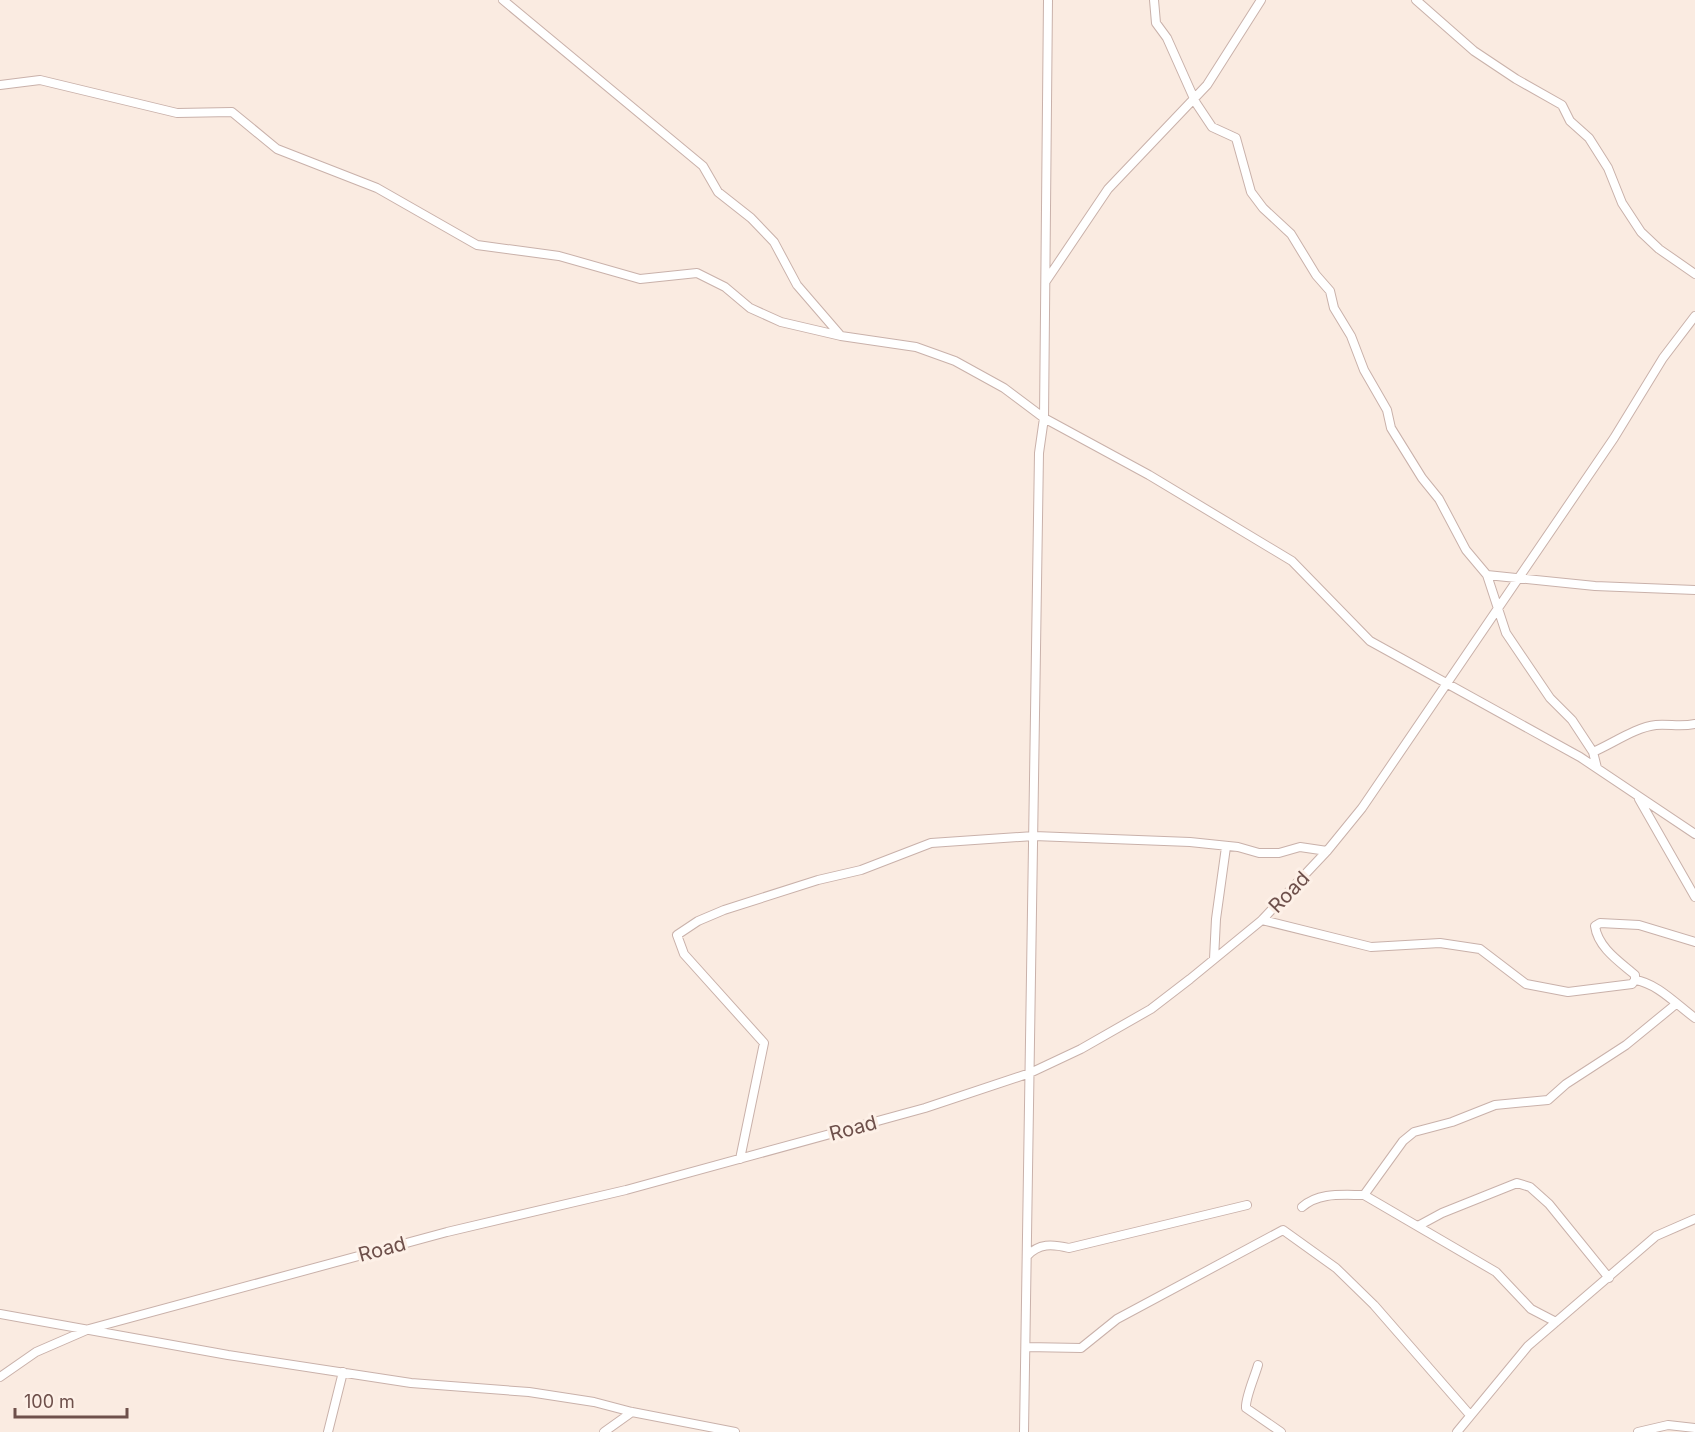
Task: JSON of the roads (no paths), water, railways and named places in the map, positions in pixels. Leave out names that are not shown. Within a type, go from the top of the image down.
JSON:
[{"type":"street","points":[[503,0],[702,166],[718,192],[751,218],[774,242],[797,285],[841,336]]},
{"type":"street","points":[[1024,1432],[1039,453],[1044,418],[1048,0]]},
{"type":"street","points":[[1154,0],[1156,22],[1167,38],[1193,97],[1212,128],[1236,138],[1251,192],[1278,224],[1291,234],[1316,275],[1330,291],[1334,308],[1351,336],[1364,370],[1387,410],[1391,428],[1422,478],[1439,499],[1466,550],[1487,575],[1506,633],[1550,698],[1572,720],[1593,752],[1597,768]]},
{"type":"street","points":[[1045,282],[1108,189],[1193,97],[1207,85],[1261,0]]},
{"type":"street","points":[[1416,0],[1474,51],[1516,79],[1562,105],[1570,121],[1589,138],[1608,168],[1622,203],[1641,232],[1659,249],[1695,274]]},
{"type":"street","points":[[0,85],[40,80],[177,113],[232,112],[278,149],[377,188],[477,245],[560,256],[640,279],[697,273],[724,287],[750,308],[781,322],[841,336],[916,347],[955,361],[1004,388],[1044,418],[1149,475],[1292,561],[1370,641],[1597,768],[1695,834]]},
{"type":"street","name":"Road","points":[[0,1377],[36,1353],[89,1329],[435,1235],[626,1190],[925,1108],[1030,1072],[1081,1049],[1151,1010],[1262,920],[1327,851],[1362,808],[1614,438],[1663,358],[1695,316]]},
{"type":"street","points":[[1487,575],[1653,590],[1695,590]]},
{"type":"street","points":[[1593,752],[1656,725],[1680,727],[1695,724]]},
{"type":"street","points":[[1636,795],[1695,897]]},
{"type":"street","points":[[740,1159],[764,1043],[684,954],[676,935],[698,921],[733,907],[818,880],[861,870],[931,843],[1034,836],[1190,842],[1259,853],[1279,853],[1300,847],[1327,851]]},
{"type":"street","points":[[1214,959],[1216,919],[1226,847]]},
{"type":"street","points":[[1262,920],[1371,947],[1440,943],[1480,949],[1526,984],[1569,992],[1632,984],[1635,980]]},
{"type":"street","points":[[1635,980],[1635,975],[1607,950],[1596,934],[1595,926],[1600,923],[1639,925],[1695,942]]},
{"type":"street","points":[[1635,980],[1645,981],[1695,1018]]},
{"type":"street","points":[[1364,1195],[1403,1141],[1414,1132],[1452,1122],[1495,1105],[1548,1100],[1566,1084],[1626,1046],[1676,1004]]},
{"type":"street","points":[[1418,1226],[1442,1213],[1517,1183],[1530,1187],[1549,1203],[1609,1278]]},
{"type":"street","points":[[1302,1207],[1311,1199],[1325,1195],[1364,1195],[1496,1272],[1532,1309],[1556,1322]]},
{"type":"street","points":[[1027,1256],[1035,1248],[1051,1244],[1069,1248],[1247,1204]]},
{"type":"street","points":[[1457,1432],[1522,1352],[1656,1236],[1695,1219]]},
{"type":"street","points":[[1026,1347],[1081,1348],[1117,1319],[1283,1230],[1336,1268],[1374,1305],[1470,1415]]},
{"type":"street","points":[[0,1314],[228,1355],[411,1383],[529,1392],[594,1402],[632,1413],[735,1432]]},
{"type":"street","points":[[1258,1365],[1246,1408],[1281,1432]]},
{"type":"street","points":[[328,1432],[343,1372]]},
{"type":"street","points":[[604,1432],[632,1413]]},
{"type":"street","points":[[1638,1432],[1668,1425],[1695,1428]]}]
